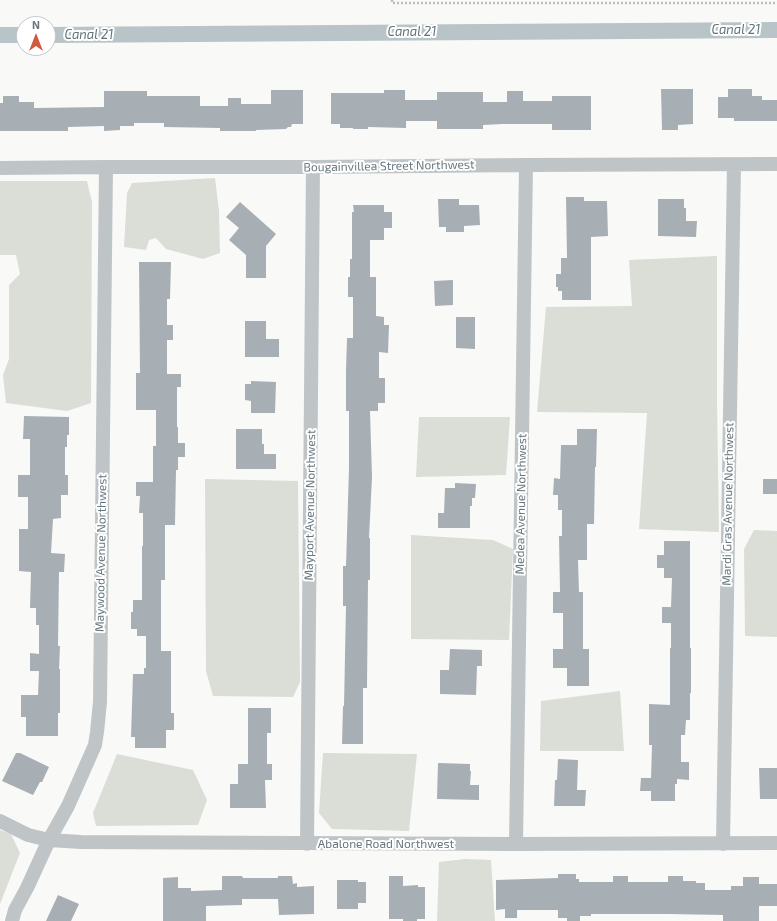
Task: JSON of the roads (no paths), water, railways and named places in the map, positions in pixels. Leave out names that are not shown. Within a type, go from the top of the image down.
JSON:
[{"type":"street","name":"Bougainvillea Street Northwest","points":[[0,168],[313,167],[526,164],[777,164]]},
{"type":"street","name":"Medea Avenue Northwest","points":[[516,844],[526,164]]},
{"type":"street","name":"Mardi Gras Avenue Northwest","points":[[723,844],[734,164]]},
{"type":"street","name":"Maywood Avenue Northwest","points":[[12,921],[15,910],[49,840],[68,806],[95,745],[100,712],[106,167]]},
{"type":"street","name":"Mayport Avenue Northwest","points":[[307,844],[313,167]]},
{"type":"street","name":"Abalone Road Northwest","points":[[0,821],[28,835],[49,840],[81,842],[307,844],[777,843]]},
{"type":"waterway","name":"Canal 21","points":[[56,35],[777,30]]},
{"type":"waterway","name":"Canal 21","points":[[0,35],[16,35]]}]
